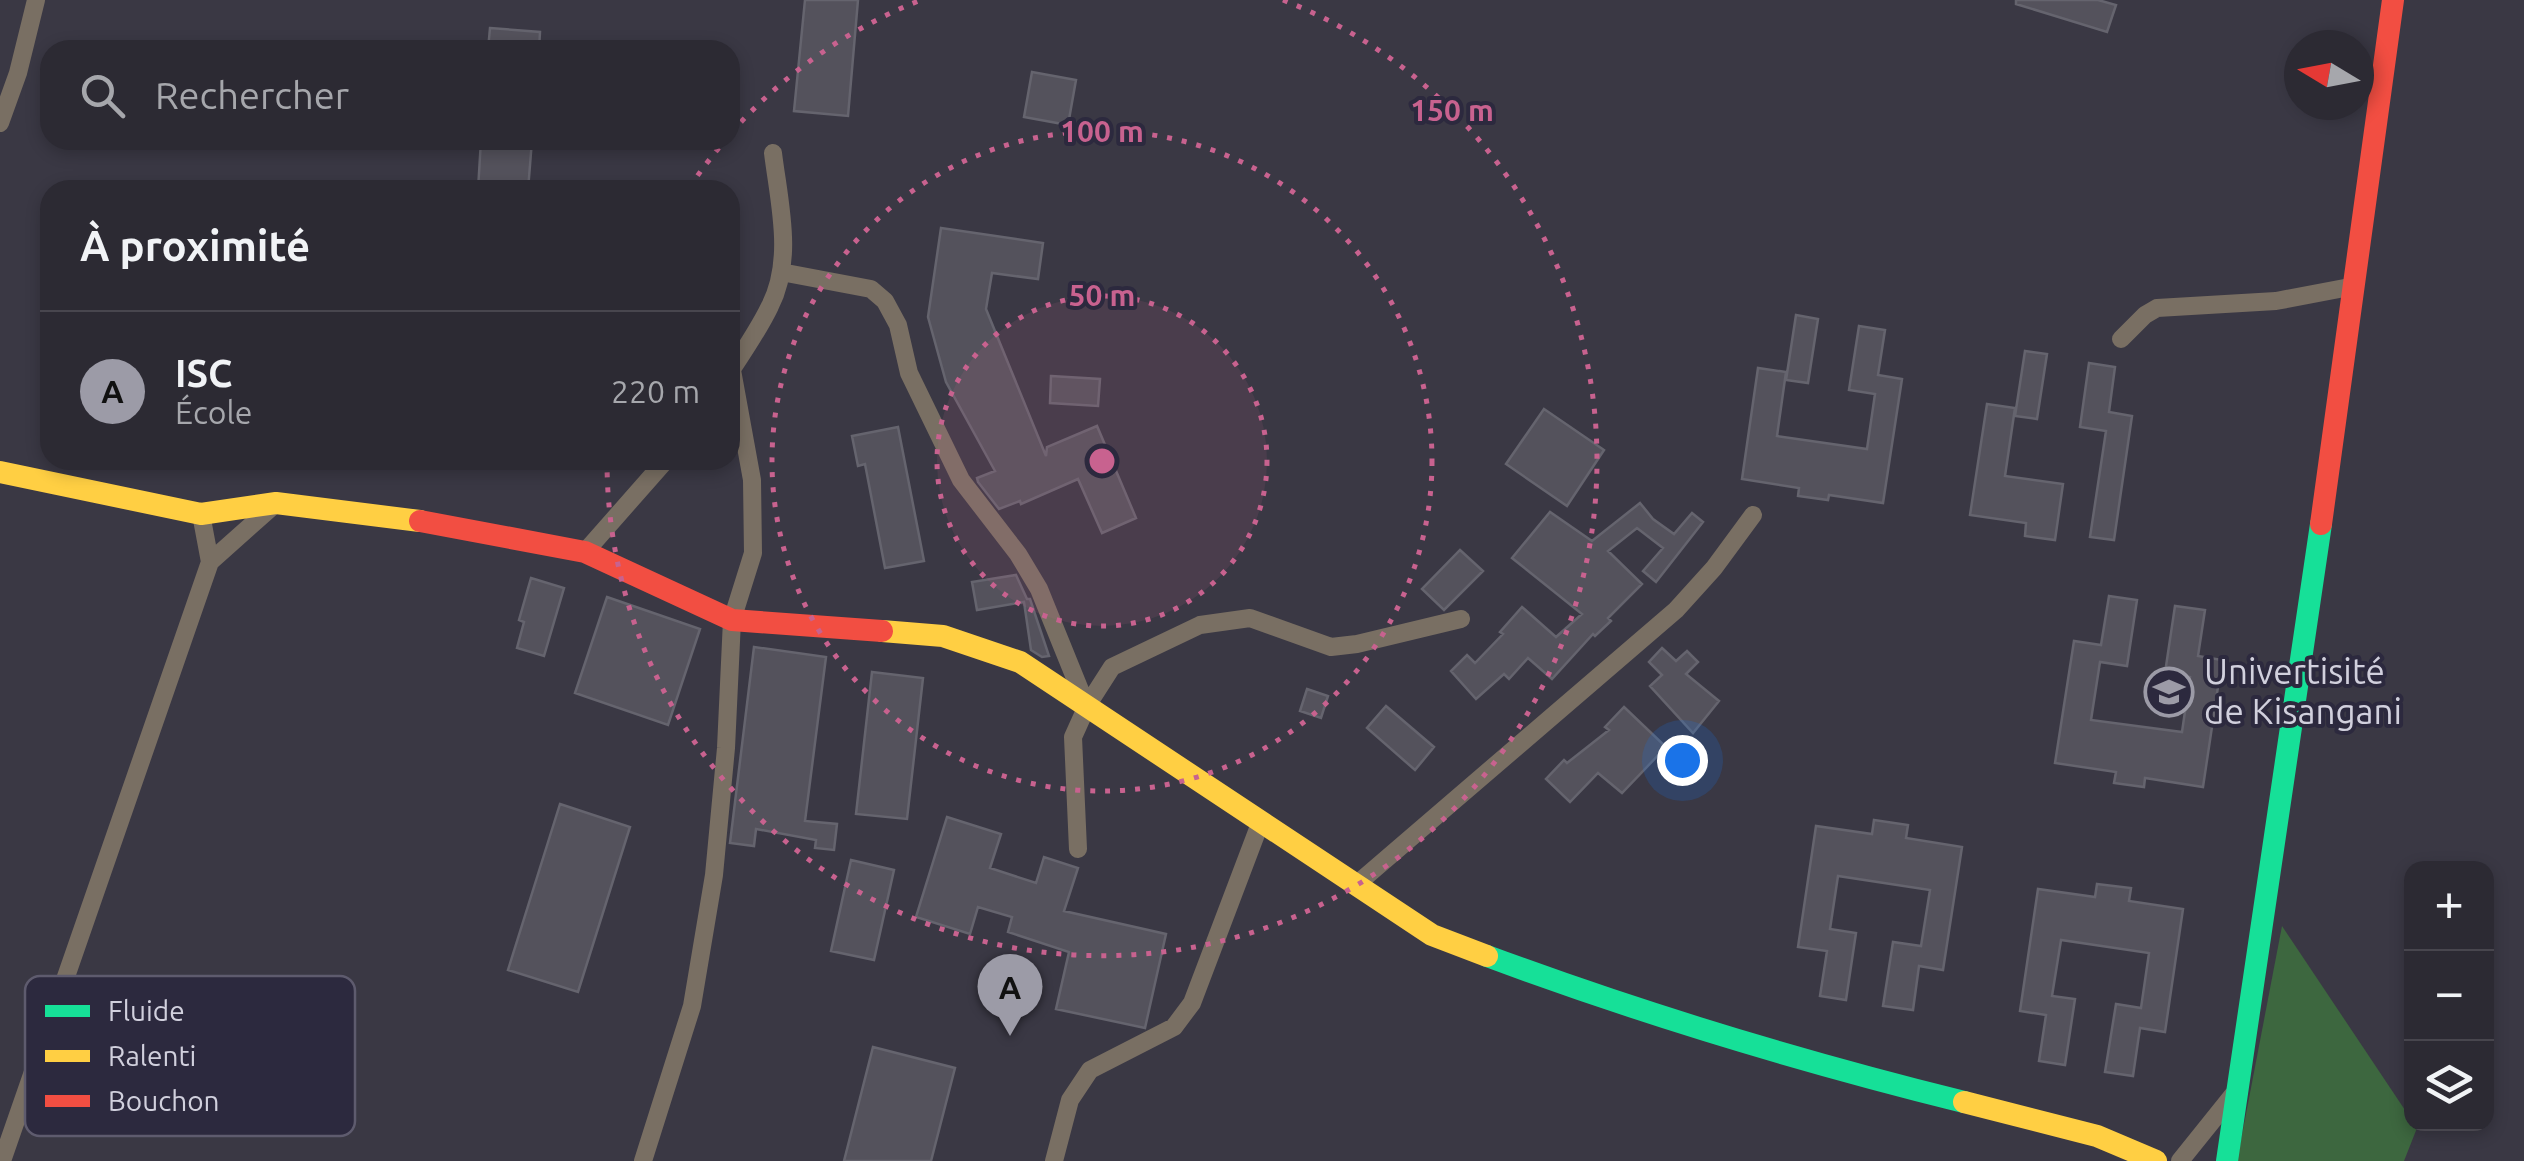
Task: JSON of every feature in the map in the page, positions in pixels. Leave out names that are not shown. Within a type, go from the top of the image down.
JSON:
[{"type":"street","points":[[0,123],[18,73],[36,0]]},
{"type":"street","points":[[2228,1161],[2394,0]]},
{"type":"street","points":[[740,356],[772,303],[781,272],[783,239],[772,153]]},
{"type":"street","points":[[781,272],[871,289],[885,301],[898,326],[909,373],[962,480],[1040,589],[1086,706]]},
{"type":"street","points":[[2121,339],[2156,308],[2276,301],[2355,286]]},
{"type":"street","points":[[642,1161],[692,1006],[708,912],[726,748],[732,620],[753,553],[752,480],[740,418]]},
{"type":"street","points":[[585,552],[657,470]]},
{"type":"street","points":[[0,472],[200,514],[276,503],[432,523],[585,552],[732,620],[943,636],[1020,662],[1432,935],[1546,978],[1824,1067],[2097,1136],[2156,1161]]},
{"type":"street","points":[[66,976],[210,562],[276,503]]},
{"type":"street","points":[[200,514],[210,562]]},
{"type":"street","points":[[1356,884],[1676,610],[1714,568],[1753,515]]},
{"type":"street","points":[[1078,849],[1073,738],[1086,706],[1112,667],[1200,625],[1250,618],[1331,647],[1461,619]]},
{"type":"street","points":[[1054,1161],[1070,1100],[1090,1070],[1174,1027],[1192,1003],[1262,820]]},
{"type":"street","points":[[2180,1161],[2238,1088]]},
{"type":"street","points":[[2,1161],[25,1095]]},
{"type":"green space","points":[[2282,926],[2404,1109],[2404,1131],[2416,1131],[2404,1161],[2237,1161]]},
{"type":"building","points":[[805,0],[858,0],[848,116],[794,111]]},
{"type":"building","points":[[2016,0],[2098,0],[2116,5],[2107,32],[2016,4]]},
{"type":"building","points":[[490,28],[540,32],[540,40],[489,40]]},
{"type":"building","points":[[1032,72],[1076,80],[1068,125],[1024,117]]},
{"type":"building","points":[[480,150],[531,150],[529,180],[479,180]]},
{"type":"building","points":[[941,228],[1043,243],[1038,279],[992,273],[986,309],[1046,456],[1047,447],[1097,426],[1136,518],[1102,533],[1078,479],[1021,504],[1020,501],[999,509],[978,482],[977,478],[995,471],[946,382],[928,317]]},
{"type":"building","points":[[1796,315],[1818,319],[1808,383],[1786,380]]},
{"type":"building","points":[[1859,326],[1885,330],[1878,375],[1902,379],[1883,503],[1829,495],[1828,500],[1798,496],[1799,488],[1742,479],[1758,368],[1786,372],[1777,436],[1867,449],[1875,394],[1849,390]]},
{"type":"building","points":[[2025,351],[2047,354],[2037,419],[2015,416]]},
{"type":"building","points":[[2089,363],[2115,367],[2109,412],[2132,416],[2114,540],[2090,537],[2106,431],[2080,427]]},
{"type":"building","points":[[1051,376],[1100,379],[1098,406],[1050,403]]},
{"type":"building","points":[[1987,404],[2015,408],[2005,476],[2063,484],[2055,540],[2025,536],[2026,523],[1970,515]]},
{"type":"building","points":[[1544,409],[1604,450],[1567,506],[1506,464]]},
{"type":"building","points":[[898,427],[924,561],[885,568],[865,464],[858,466],[852,436]]},
{"type":"building","points":[[1640,503],[1653,519],[1674,534],[1692,513],[1703,522],[1656,582],[1643,571],[1663,548],[1637,528],[1608,551],[1642,584],[1608,618],[1611,621],[1593,634],[1552,679],[1528,658],[1509,679],[1504,674],[1476,699],[1451,671],[1467,655],[1475,663],[1522,607],[1556,637],[1582,614],[1512,558],[1550,512],[1592,541]]},
{"type":"building","points":[[1460,550],[1483,571],[1444,610],[1422,589]]},
{"type":"building","points":[[1016,575],[1030,599],[1049,656],[1042,657],[1031,650],[1024,602],[977,610],[972,582]]},
{"type":"building","points":[[531,578],[564,588],[544,656],[517,648],[524,622],[519,620]]},
{"type":"building","points":[[2109,596],[2137,600],[2127,666],[2100,662],[2091,720],[2182,732],[2190,677],[2165,673],[2175,606],[2205,610],[2198,656],[2222,660],[2203,787],[2145,778],[2144,787],[2114,783],[2116,772],[2055,763],[2074,641],[2101,645]]},
{"type":"building","points":[[607,597],[700,629],[668,725],[575,693]]},
{"type":"building","points":[[754,647],[826,657],[805,821],[837,824],[834,850],[815,848],[816,840],[756,829],[754,846],[730,843]]},
{"type":"building","points":[[1662,648],[1676,661],[1687,651],[1698,662],[1686,674],[1719,701],[1693,733],[1650,686],[1662,675],[1649,662]]},
{"type":"building","points":[[872,672],[923,678],[907,819],[856,814]]},
{"type":"building","points":[[1307,689],[1328,696],[1321,718],[1300,711]]},
{"type":"building","points":[[1386,706],[1434,747],[1415,770],[1367,728]]},
{"type":"building","points":[[1624,707],[1666,747],[1622,793],[1598,773],[1570,802],[1546,779],[1564,760],[1567,763],[1609,730],[1605,727]]},
{"type":"building","points":[[560,804],[630,827],[578,992],[508,970]]},
{"type":"building","points":[[947,817],[1001,834],[990,868],[1036,883],[1044,857],[1078,868],[1064,911],[1166,934],[1145,1028],[1056,1009],[1069,952],[1008,932],[1012,917],[978,907],[970,934],[916,917]]},
{"type":"building","points":[[1874,820],[1908,825],[1906,838],[1962,847],[1943,970],[1919,966],[1913,1010],[1883,1006],[1893,942],[1921,946],[1930,890],[1838,876],[1830,929],[1856,933],[1846,1000],[1820,996],[1827,951],[1798,947],[1816,826],[1872,834]]},
{"type":"building","points":[[851,860],[894,870],[874,960],[831,951]]},
{"type":"building","points":[[2097,884],[2131,888],[2129,901],[2183,909],[2165,1032],[2140,1028],[2133,1076],[2105,1072],[2116,1004],[2141,1008],[2149,953],[2061,940],[2052,996],[2075,999],[2065,1065],[2039,1061],[2046,1015],[2020,1011],[2038,889],[2095,897]]},
{"type":"building","points":[[873,1047],[955,1068],[931,1161],[844,1161]]},
{"type":"traffic: fast","points":[[2227,1161],[2321,524]]},
{"type":"traffic: fast","points":[[1487,956],[1724,1036],[1964,1102]]},
{"type":"traffic: slow","points":[[0,472],[201,514],[276,503],[420,521]]},
{"type":"traffic: slow","points":[[882,631],[943,636],[1020,662],[1432,935],[1487,956]]},
{"type":"traffic: slow","points":[[1964,1102],[2097,1136],[2156,1161]]},
{"type":"traffic: jam","points":[[2321,524],[2393,0]]},
{"type":"traffic: jam","points":[[420,521],[585,552],[732,620],[882,631]]},
{"type":"place","name":"Univertisité de Kisangani","points":[[2169,692]]},
{"type":"place","name":"ISC","points":[[1010,1036]]}]
